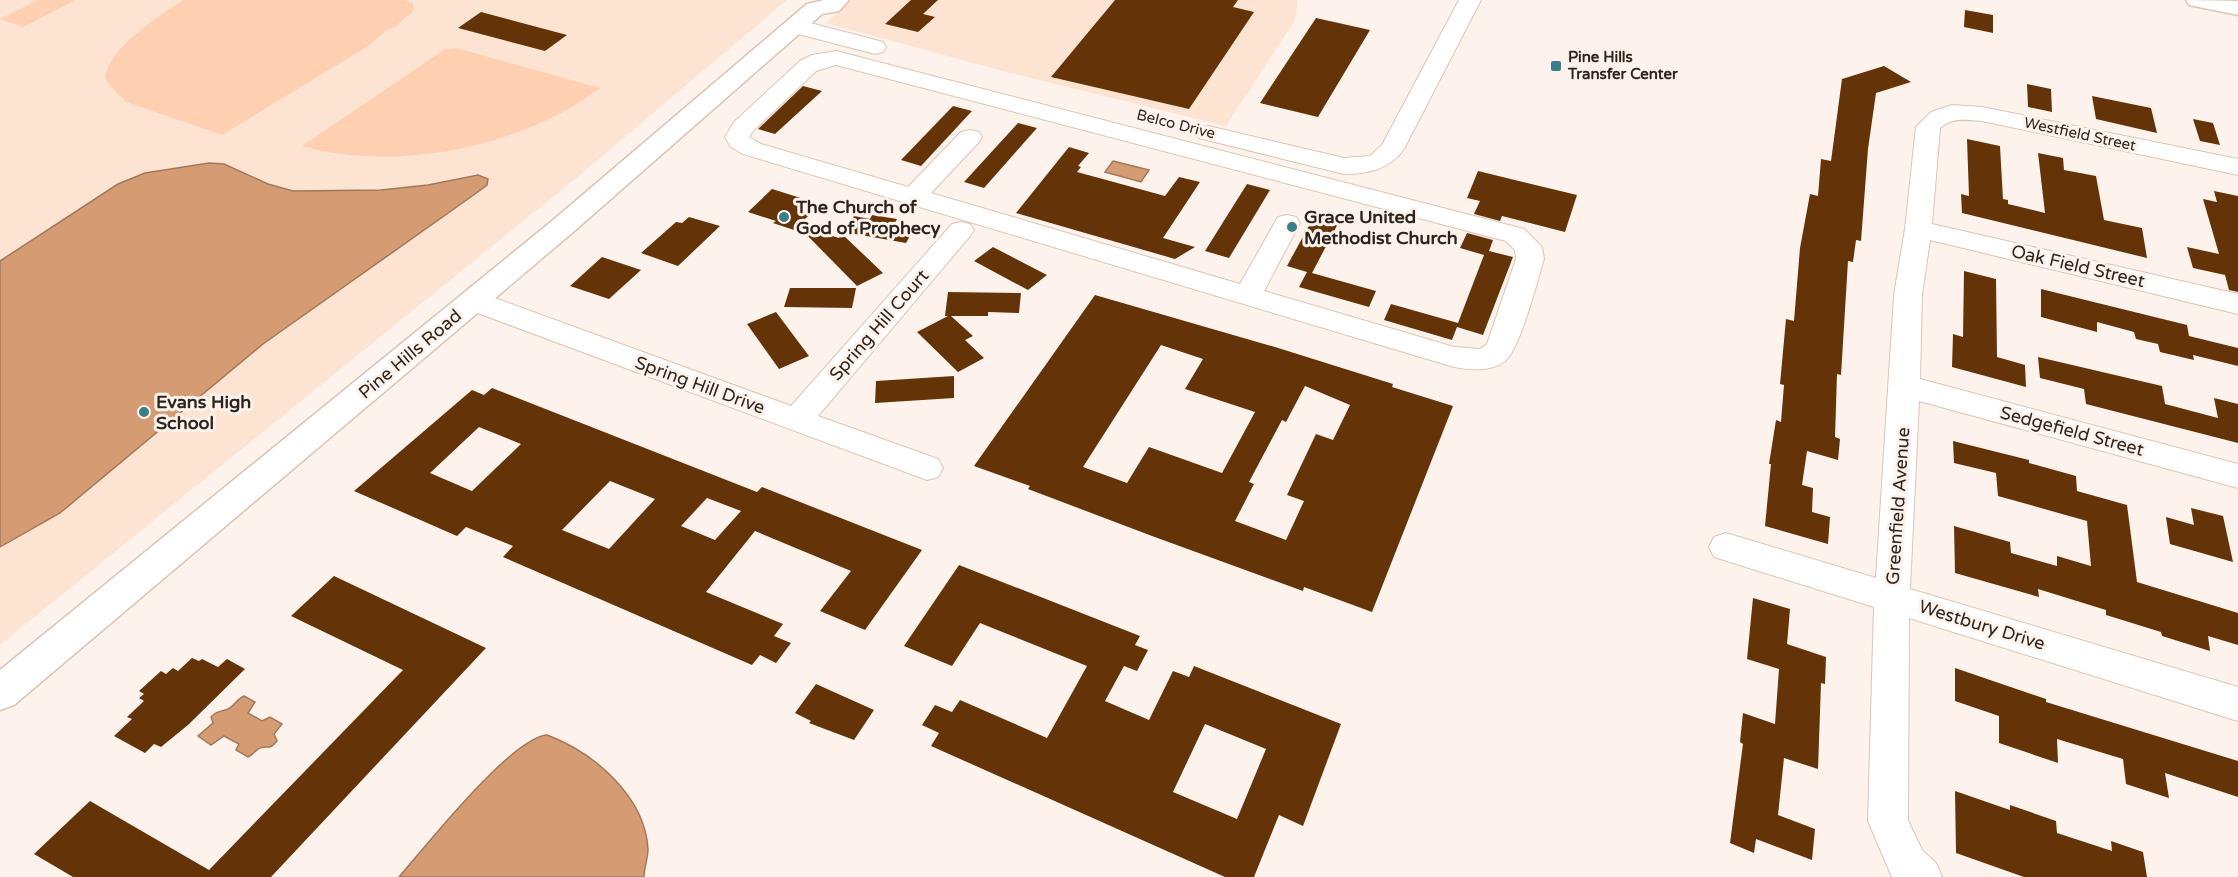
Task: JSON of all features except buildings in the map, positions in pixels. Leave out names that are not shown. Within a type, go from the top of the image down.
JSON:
[{"type":"main road","name":"Pine Hills Road","points":[[0,693],[634,166],[795,26],[814,4],[831,6],[838,0]]},
{"type":"main road","points":[[2197,0],[2238,8]]},
{"type":"street","name":"Belco Drive","points":[[795,26],[1049,102],[1344,166],[1379,161],[1392,149],[1470,0]]},
{"type":"street","points":[[827,58],[843,59],[1049,102],[1507,232],[1523,241],[1530,252],[1501,347],[1491,358],[1481,360],[1454,357],[752,149],[740,142],[737,137],[739,132],[808,66],[827,58]]},
{"type":"street","name":"Westfield Street","points":[[1928,127],[1935,117],[1949,111],[1982,114],[2238,167]]},
{"type":"street","name":"Greenfield Avenue","points":[[1921,877],[1907,864],[1888,821],[1892,598],[1905,386],[1908,295],[1918,229],[1928,127]]},
{"type":"street","points":[[913,197],[970,137]]},
{"type":"street","points":[[1247,296],[1287,223]]},
{"type":"street","name":"Oak Field Street","points":[[1918,229],[2238,304]]},
{"type":"street","name":"Spring Hill Court","points":[[797,420],[961,230]]},
{"type":"street","name":"Spring Hill Drive","points":[[474,301],[927,468]]},
{"type":"street","name":"Sedgefield Street","points":[[1905,386],[2238,476]]},
{"type":"street","name":"Westbury Drive","points":[[1726,547],[2238,704]]},
{"type":"shaded area","name":"Evans High School","points":[[0,0],[787,0],[575,179],[0,645]]},
{"type":"shaded area","points":[[38,0],[76,0],[23,27],[0,19]]},
{"type":"shaded area","points":[[183,0],[405,0],[413,3],[414,10],[368,46],[222,135],[126,102],[105,77],[109,66],[125,44],[149,23]]},
{"type":"shaded area","points":[[852,0],[1298,0],[1295,20],[1226,126],[1010,73],[826,23]]},
{"type":"shaded area","points":[[456,48],[600,88],[569,109],[534,126],[457,149],[417,155],[377,157],[339,154],[302,146],[445,49]]},
{"type":"shaded area","points":[[1113,161],[1149,170],[1141,182],[1105,172]]},
{"type":"shaded area","points":[[209,163],[224,164],[268,184],[293,191],[381,190],[428,185],[478,175],[488,179],[487,185],[475,194],[263,344],[60,513],[0,547],[0,261],[118,184],[145,173]]},
{"type":"shaded area","points":[[244,696],[255,702],[248,713],[262,721],[270,717],[282,724],[274,734],[277,741],[274,744],[259,749],[248,757],[236,750],[239,744],[224,736],[211,745],[198,736],[213,723],[211,717],[213,715],[228,709]]},
{"type":"shaded area","points":[[547,735],[582,753],[614,778],[627,794],[645,830],[648,849],[644,877],[399,877],[491,773],[531,741]]},
{"type":"place","name":"Pine Hills Transfer Center","points":[[1556,66]]},
{"type":"place","name":"The Church of God of Prophecy","points":[[784,217]]},
{"type":"place","name":"Grace United Methodist Church","points":[[1292,227]]},
{"type":"place","name":"Evans High School","points":[[144,412]]}]
